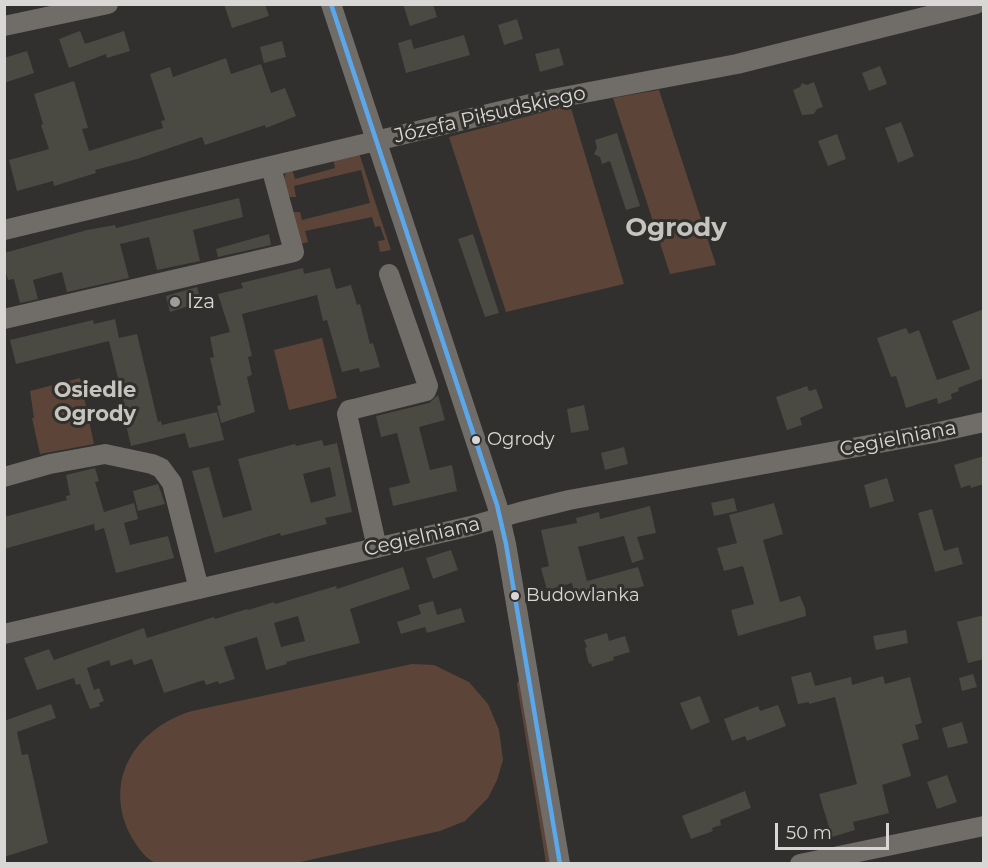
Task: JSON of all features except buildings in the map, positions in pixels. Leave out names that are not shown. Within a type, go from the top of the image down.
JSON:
[{"type":"street","points":[[4,26],[108,4]]},
{"type":"street","points":[[331,4],[378,141],[500,518],[560,864]]},
{"type":"street","name":"Józefa Piłsudskiego","points":[[4,230],[586,92],[737,64],[976,4]]},
{"type":"street","points":[[4,319],[294,252],[271,167]]},
{"type":"street","points":[[377,548],[347,414],[349,410],[426,391],[428,386],[389,274]]},
{"type":"street","name":"Cegielniana","points":[[4,634],[377,548],[569,500],[984,422]]},
{"type":"street","points":[[4,477],[50,464],[105,454],[161,468],[172,483],[199,589]]},
{"type":"street","points":[[800,864],[984,826]]},
{"type":"shaded area","points":[[659,90],[716,265],[670,274],[613,98]]},
{"type":"shaded area","points":[[570,105],[624,284],[506,312],[449,137]]},
{"type":"shaded area","points":[[359,153],[391,250],[380,252],[378,241],[385,240],[380,226],[375,227],[372,217],[305,231],[308,242],[301,244],[291,218],[294,212],[300,212],[302,220],[370,203],[361,170],[294,186],[296,197],[290,197],[286,192],[285,174],[292,169],[295,179],[335,168],[333,159]]},
{"type":"shaded area","points":[[322,338],[337,398],[289,410],[274,350]]},
{"type":"shaded area","points":[[80,378],[94,444],[40,454],[32,418],[34,418],[30,391]]},
{"type":"shaded area","points":[[412,664],[434,665],[469,682],[488,704],[499,730],[503,760],[497,780],[488,798],[465,821],[440,831],[296,863],[155,863],[135,843],[127,828],[121,808],[124,771],[132,755],[157,728],[173,718],[192,711]]},
{"type":"shaded area","points":[[518,681],[521,681],[551,863],[546,863]]},
{"type":"transit line","points":[[331,4],[497,505],[506,544],[560,864]]},
{"type":"place","name":"Iza","points":[[175,302]]},
{"type":"place","name":"Ogrody","points":[[476,440]]},
{"type":"place","name":"Budowlanka","points":[[515,596]]},
{"type":"district","name":"Ogrody","points":[[676,228]]},
{"type":"district","name":"Osiedle Ogrody","points":[[95,403]]}]
